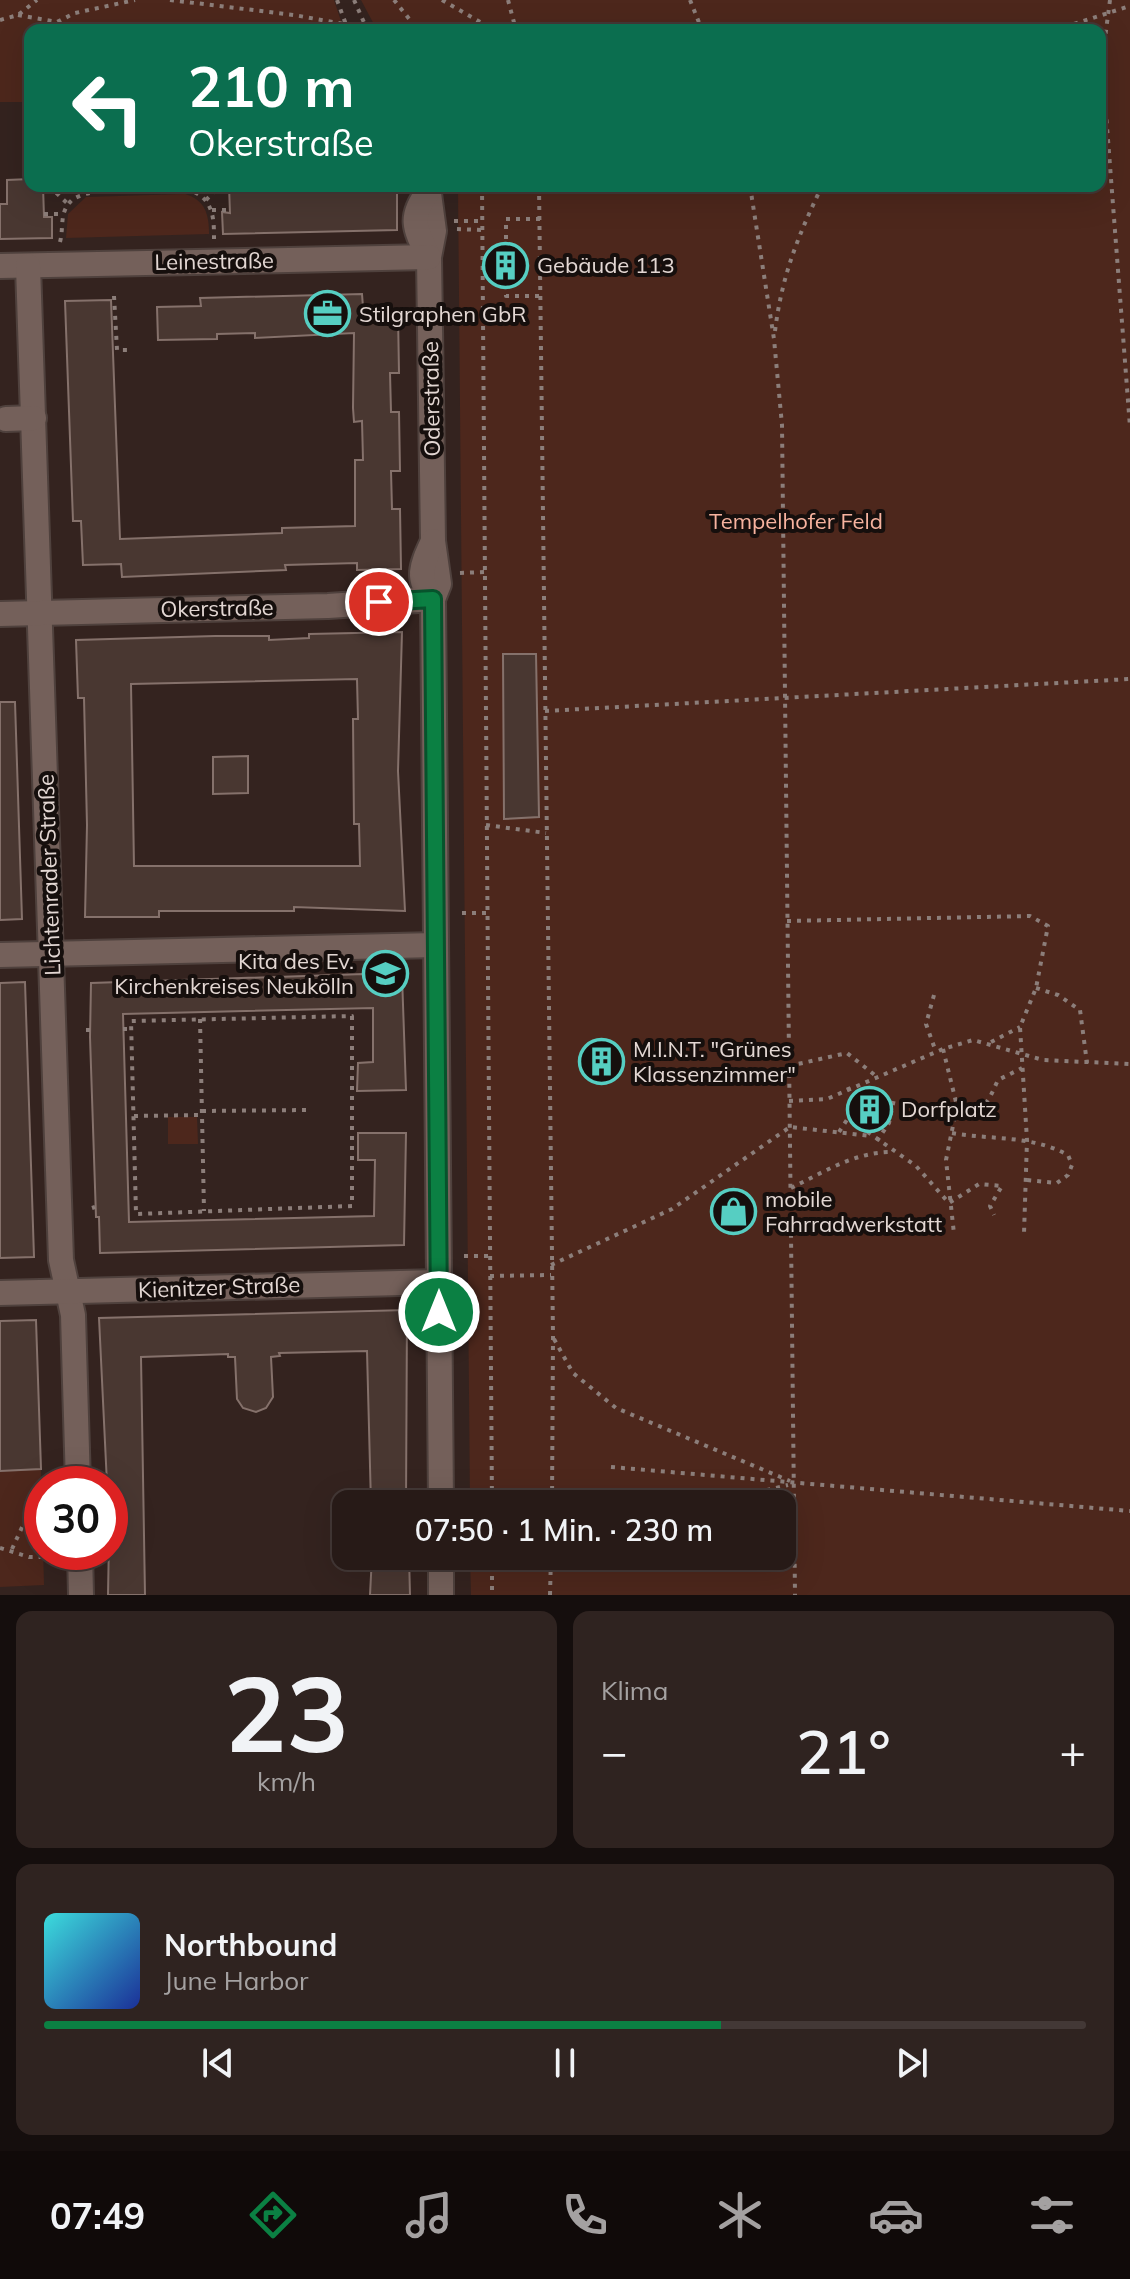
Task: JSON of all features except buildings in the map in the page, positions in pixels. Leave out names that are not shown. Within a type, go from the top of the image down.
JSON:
[{"type":"street","name":"Oderstraße","points":[[428,192],[434,231],[429,257],[433,541],[420,568],[421,585],[433,599],[441,1490]]},
{"type":"street","name":"Leinestraße","points":[[0,266],[429,257]]},
{"type":"street","name":"Lichtenrader Straße","points":[[28,266],[61,1260],[73,1315],[77,1466]]},
{"type":"street","points":[[6,419],[34,418]]},
{"type":"street","name":"Okerstraße","points":[[0,614],[328,606],[433,599]]},
{"type":"street","points":[[0,955],[436,945]]},
{"type":"street","name":"Kienitzer Straße","points":[[0,1293],[439,1282]]},
{"type":"street","points":[[80,1570],[81,1595]]},
{"type":"street","points":[[441,1570],[441,1595]]},
{"type":"path","points":[[0,20],[18,15],[37,0]]},
{"type":"path","points":[[18,15],[57,22],[75,13],[135,0]]},
{"type":"path","points":[[170,0],[351,24]]},
{"type":"path","points":[[337,0],[345,22]]},
{"type":"path","points":[[354,0],[365,24]]},
{"type":"path","points":[[394,0],[413,24]]},
{"type":"path","points":[[442,0],[484,24]]},
{"type":"path","points":[[508,0],[514,24]]},
{"type":"path","points":[[690,0],[700,24]]},
{"type":"path","points":[[1106,32],[1110,0]]},
{"type":"path","points":[[1072,24],[1130,6]]},
{"type":"path","points":[[1106,113],[1130,427]]},
{"type":"path","points":[[55,192],[68,204]]},
{"type":"path","points":[[60,242],[63,214],[68,204],[84,192]]},
{"type":"path","points":[[194,192],[206,200],[212,210],[214,239]]},
{"type":"path","points":[[206,200],[214,192]]},
{"type":"path","points":[[482,192],[492,1490]]},
{"type":"path","points":[[539,192],[553,1337],[552,1490]]},
{"type":"path","points":[[751,192],[774,339],[782,425],[795,1595]]},
{"type":"path","points":[[774,339],[780,295],[793,246],[819,192]]},
{"type":"path","points":[[212,210],[230,210]]},
{"type":"path","points":[[44,214],[63,214]]},
{"type":"path","points":[[540,219],[506,219],[506,296],[540,296]]},
{"type":"path","points":[[483,221],[449,223],[459,230],[483,230]]},
{"type":"path","points":[[483,259],[506,259]]},
{"type":"path","points":[[114,296],[117,350],[129,350]]},
{"type":"path","points":[[454,573],[485,572]]},
{"type":"path","points":[[545,711],[1130,679]]},
{"type":"path","points":[[486,825],[546,833]]},
{"type":"path","points":[[462,913],[486,913]]},
{"type":"path","points":[[787,921],[1030,916],[1048,926],[1036,988],[1020,1027],[1027,1140],[1024,1234]]},
{"type":"path","points":[[1036,988],[1058,995],[1080,1010],[1087,1063]]},
{"type":"path","points":[[934,995],[926,1024],[936,1052]]},
{"type":"path","points":[[352,1016],[352,1206],[136,1214],[131,1021],[200,1019],[352,1016]]},
{"type":"path","points":[[200,1019],[204,1211]]},
{"type":"path","points":[[991,1042],[1020,1027]]},
{"type":"path","points":[[123,1029],[131,1029]]},
{"type":"path","points":[[789,1101],[827,1099],[848,1087],[973,1040],[991,1042],[1043,1060],[1130,1064]]},
{"type":"path","points":[[943,1049],[957,1106],[946,1160],[954,1234]]},
{"type":"path","points":[[789,1066],[847,1053],[876,1076]]},
{"type":"path","points":[[957,1106],[971,1110],[978,1108],[994,1094],[998,1080],[1022,1068]]},
{"type":"path","points":[[848,1087],[862,1128],[891,1152],[916,1166],[949,1203]]},
{"type":"path","points":[[877,1141],[889,1123],[894,1099]]},
{"type":"path","points":[[839,1132],[855,1107]]},
{"type":"path","points":[[134,1116],[306,1110]]},
{"type":"path","points":[[551,1265],[672,1209],[790,1127],[871,1136]]},
{"type":"path","points":[[952,1133],[991,1140],[1027,1140],[1068,1155],[1072,1165],[1068,1175],[1057,1183],[1026,1180]]},
{"type":"path","points":[[791,1188],[840,1164],[872,1153],[891,1152]]},
{"type":"path","points":[[949,1203],[969,1187],[1002,1186],[990,1206],[994,1215]]},
{"type":"path","points":[[128,1206],[136,1206]]},
{"type":"path","points":[[464,1256],[489,1256]]},
{"type":"path","points":[[490,1276],[551,1275]]},
{"type":"path","points":[[553,1337],[573,1373],[616,1408],[794,1483]]},
{"type":"path","points":[[611,1467],[1130,1511]]},
{"type":"path","points":[[765,1490],[794,1483]]},
{"type":"path","points":[[12,1549],[24,1523]]},
{"type":"path","points":[[0,1548],[24,1555]]},
{"type":"path","points":[[492,1570],[492,1595]]},
{"type":"path","points":[[550,1595],[551,1570]]},
{"type":"green space","points":[[0,0],[334,0],[342,24],[24,24],[24,102],[0,102]]},
{"type":"green space","name":"Tempelhofer Feld","points":[[361,0],[1130,0],[1130,1595],[471,1595],[470,1570],[796,1570],[796,1490],[470,1490],[458,192],[1106,192],[1106,24],[374,24]]},
{"type":"green space","points":[[185,194],[197,200],[204,209],[209,234],[66,238],[68,214],[86,197]]},
{"type":"green space","points":[[168,1117],[197,1117],[198,1144],[168,1144]]},
{"type":"green space","points":[[24,1470],[24,1570],[44,1570],[44,1585],[0,1587],[0,1471]]},
{"type":"place","name":"Gebäude 113","points":[[506,265]]},
{"type":"place","name":"Stilgraphen GbR","points":[[328,314]]},
{"type":"place","name":"Kita des Ev. Kirchenkreises Neukölln","points":[[385,974]]},
{"type":"place","name":"M.I.N.T. \"Grünes Klassenzimmer\"","points":[[602,1062]]},
{"type":"place","name":"Dorfplatz","points":[[870,1109]]},
{"type":"place","name":"mobile Fahrradwerkstatt","points":[[734,1212]]},
{"type":"route","points":[[379,602],[433,599],[439,1312]]}]
